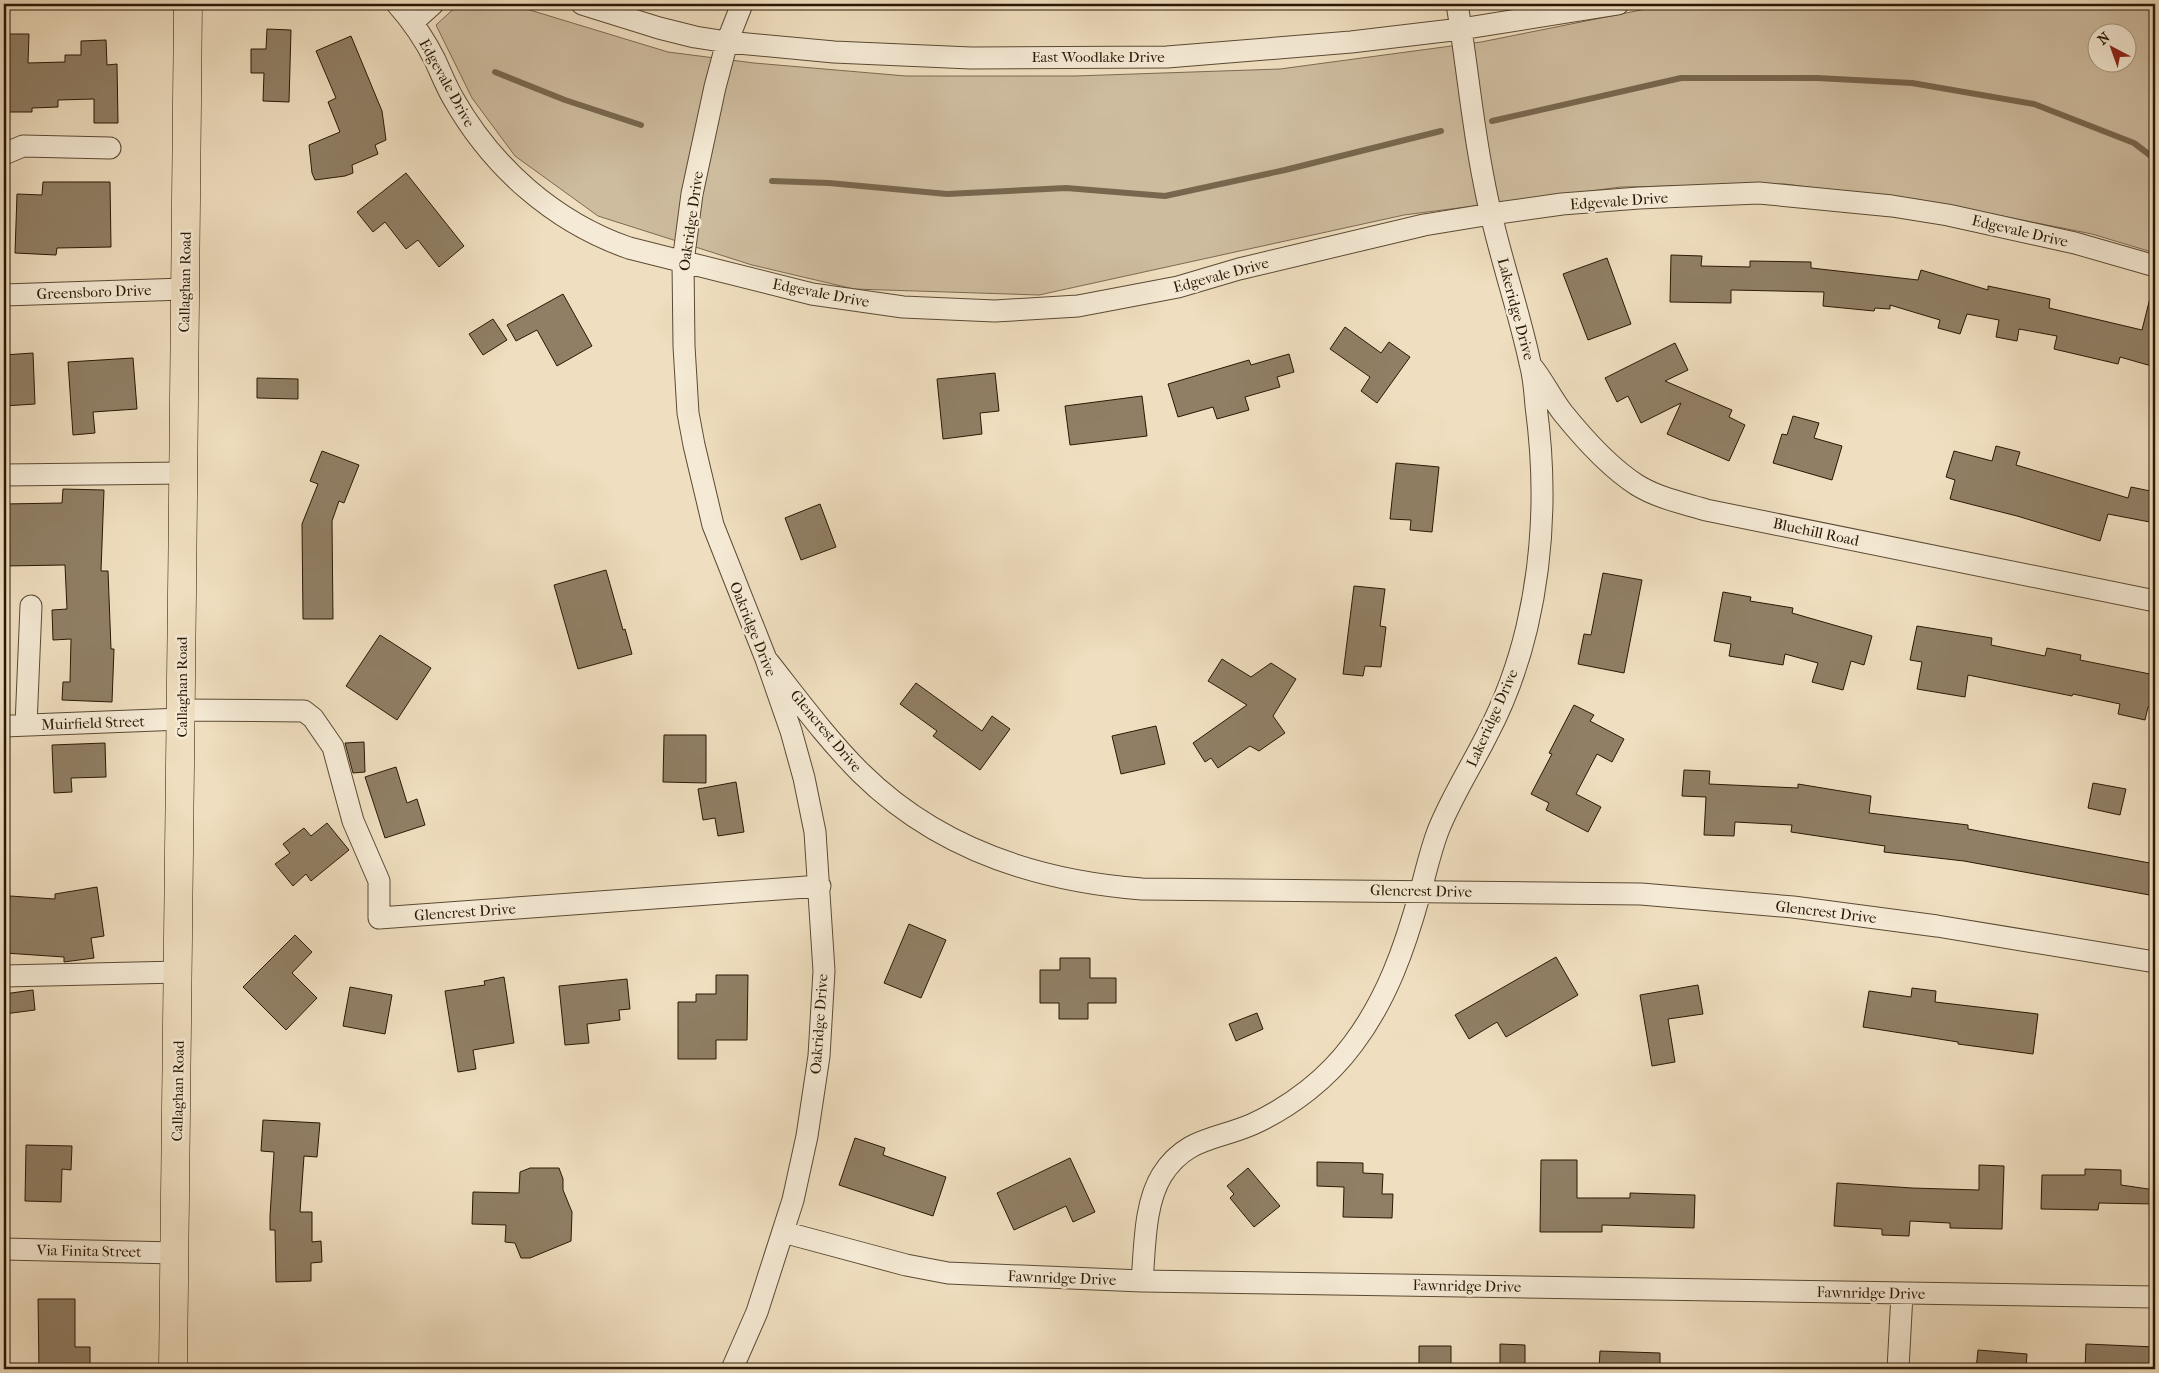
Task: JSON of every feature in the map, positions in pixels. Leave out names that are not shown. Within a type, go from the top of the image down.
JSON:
[{"type":"main road","name":"Callaghan Road","points":[[173,1369],[182,714],[184,289],[188,4]]},
{"type":"street","name":"Edgevale Drive","points":[[397,4],[413,22],[434,59],[452,97],[471,127],[493,155],[517,180],[544,203],[604,239],[629,248],[812,294],[903,307],[995,311],[1078,306],[1178,287],[1240,269],[1424,225],[1562,204],[1639,198],[1759,194],[1892,206],[1948,215],[2075,243],[2155,266]]},
{"type":"street","points":[[413,22],[433,4]]},
{"type":"street","name":"East Woodlake Drive","points":[[582,4],[659,28],[695,37],[727,42],[834,52],[971,58],[1166,57],[1352,42],[1461,29],[1618,4]]},
{"type":"street","name":"Oakridge Drive","points":[[732,1369],[757,1312],[793,1200],[807,1136],[819,1056],[824,972],[820,886],[815,832],[804,778],[791,731],[766,659],[713,525],[688,413],[684,346],[684,262],[692,194],[727,42],[742,4]]},
{"type":"street","name":"Lakeridge Drive","points":[[1142,1281],[1148,1212],[1161,1177],[1178,1156],[1201,1140],[1252,1124],[1302,1096],[1326,1076],[1352,1045],[1388,988],[1420,891],[1428,855],[1446,812],[1488,734],[1511,682],[1526,630],[1538,578],[1543,476],[1531,365],[1483,181],[1457,4]]},
{"type":"street","points":[[4,154],[23,146],[110,148]]},
{"type":"street","name":"Greensboro Drive","points":[[4,296],[184,289]]},
{"type":"street","name":"Bluehill Road","points":[[1531,365],[1562,412],[1589,443],[1622,474],[1638,486],[1660,496],[1706,510],[2155,601]]},
{"type":"street","points":[[4,475],[184,473]]},
{"type":"street","points":[[26,725],[31,606]]},
{"type":"street","name":"Glencrest Drive","points":[[766,659],[836,746],[862,774],[901,807],[932,828],[972,850],[1056,878],[1099,886],[1142,889],[1641,894],[1793,907],[1937,926],[2155,962]]},
{"type":"street","name":"Muirfield Street","points":[[4,726],[182,714],[304,711],[313,718],[333,748],[353,821],[379,881],[379,918]]},
{"type":"street","name":"Glencrest Drive","points":[[379,918],[820,886]]},
{"type":"street","points":[[4,976],[179,972]]},
{"type":"street","name":"Fawnridge Drive","points":[[783,1232],[906,1265],[948,1273],[1142,1281],[2155,1297]]},
{"type":"street","name":"Via Finita Street","points":[[4,1249],[175,1253]]},
{"type":"street","points":[[1898,1369],[1902,1294]]},
{"type":"shaded area","points":[[459,4],[510,4],[668,52],[754,63],[906,76],[1075,76],[1280,69],[1481,42],[1671,4],[2155,4],[2155,253],[2092,234],[1947,205],[1785,184],[1621,187],[1404,215],[1039,295],[854,289],[752,265],[598,216],[515,156],[472,98],[436,25]]},
{"type":"building","points":[[267,29],[291,30],[289,102],[263,101],[264,73],[251,73],[251,49],[266,49]]},
{"type":"building","points":[[4,34],[29,34],[28,63],[65,62],[65,55],[81,55],[81,41],[106,40],[107,65],[117,64],[118,123],[94,123],[94,99],[58,100],[58,107],[32,108],[32,112],[4,112]]},
{"type":"building","points":[[351,36],[382,111],[386,140],[375,145],[378,154],[352,165],[353,173],[345,176],[315,180],[312,173],[309,145],[340,132],[328,102],[336,98],[316,51]]},
{"type":"building","points":[[406,173],[464,246],[439,267],[418,240],[406,249],[385,222],[373,232],[357,212]]},
{"type":"building","points":[[43,182],[110,182],[111,247],[57,248],[56,255],[15,253],[17,194],[42,195]]},
{"type":"building","points":[[1671,255],[1702,256],[1701,266],[1750,267],[1750,261],[1811,262],[1811,268],[1918,280],[1921,270],[1988,290],[1988,286],[2050,299],[2049,308],[2142,330],[2150,298],[2155,299],[2155,367],[2120,357],[2118,364],[2054,349],[2057,336],[2019,329],[2017,341],[1996,337],[1999,320],[1967,314],[1960,334],[1938,328],[1940,320],[1890,305],[1890,309],[1875,308],[1874,311],[1823,306],[1824,292],[1731,290],[1731,303],[1670,302]]},
{"type":"building","points":[[1607,258],[1631,324],[1588,340],[1563,274]]},
{"type":"building","points":[[563,294],[592,346],[557,366],[537,330],[516,341],[507,325]]},
{"type":"building","points":[[493,319],[507,340],[483,355],[469,334]]},
{"type":"building","points":[[1345,327],[1381,353],[1389,342],[1410,357],[1377,403],[1361,391],[1370,377],[1330,349]]},
{"type":"building","points":[[1675,343],[1688,370],[1665,381],[1732,410],[1729,417],[1745,425],[1729,461],[1667,434],[1681,403],[1641,423],[1628,396],[1617,402],[1605,378]]},
{"type":"building","points":[[33,353],[35,404],[4,406],[4,355]]},
{"type":"building","points":[[1289,354],[1294,372],[1277,377],[1280,387],[1245,397],[1249,410],[1217,419],[1213,407],[1178,417],[1168,384],[1249,360],[1251,365]]},
{"type":"building","points":[[133,358],[137,409],[93,412],[95,433],[73,435],[68,362]]},
{"type":"building","points":[[995,373],[999,411],[980,413],[982,434],[943,439],[937,379]]},
{"type":"building","points":[[257,378],[298,379],[298,399],[257,398]]},
{"type":"building","points":[[1142,396],[1147,436],[1070,445],[1065,406]]},
{"type":"building","points":[[1793,416],[1819,423],[1814,438],[1842,446],[1832,480],[1773,463],[1782,434],[1787,435]]},
{"type":"building","points":[[1996,446],[2020,452],[2016,465],[2128,498],[2131,487],[2155,492],[2155,523],[2108,514],[2100,541],[2017,516],[1950,499],[1955,480],[1946,477],[1954,451],[1992,461]]},
{"type":"building","points":[[322,451],[359,465],[344,503],[339,501],[332,521],[333,619],[303,619],[302,524],[318,484],[310,481]]},
{"type":"building","points":[[1396,463],[1439,467],[1432,532],[1410,530],[1411,520],[1390,519]]},
{"type":"building","points":[[63,489],[104,490],[101,571],[108,571],[111,649],[114,649],[112,702],[62,700],[63,682],[70,682],[71,639],[53,640],[52,610],[67,609],[65,565],[4,566],[4,504],[62,503]]},
{"type":"building","points":[[820,504],[836,547],[801,560],[785,518]]},
{"type":"building","points":[[606,570],[623,630],[625,629],[632,654],[578,669],[554,585]]},
{"type":"building","points":[[1603,573],[1642,580],[1624,673],[1578,664],[1584,634],[1591,635]]},
{"type":"building","points":[[1354,586],[1385,589],[1380,626],[1386,627],[1381,667],[1365,666],[1363,676],[1343,674]]},
{"type":"building","points":[[1723,592],[1751,597],[1750,601],[1793,608],[1792,613],[1872,636],[1864,665],[1851,661],[1843,690],[1812,682],[1818,663],[1785,654],[1783,665],[1729,656],[1731,644],[1714,641]]},
{"type":"building","points":[[1917,626],[1992,638],[1991,645],[2045,656],[2047,648],[2081,655],[2080,660],[2155,675],[2155,709],[2148,707],[2145,720],[2118,714],[2120,704],[1968,675],[1965,697],[1917,689],[1922,662],[1910,660]]},
{"type":"building","points":[[380,635],[431,668],[397,720],[346,686]]},
{"type":"building","points":[[1222,659],[1251,677],[1271,663],[1296,679],[1273,716],[1285,733],[1259,751],[1250,746],[1218,768],[1211,758],[1205,762],[1193,743],[1247,705],[1208,681]]},
{"type":"building","points":[[916,683],[982,731],[992,716],[1010,729],[980,770],[933,736],[937,731],[900,704]]},
{"type":"building","points":[[1574,705],[1594,715],[1590,721],[1624,739],[1612,762],[1597,754],[1576,794],[1601,807],[1588,832],[1546,810],[1549,803],[1531,794],[1552,754],[1549,753]]},
{"type":"building","points":[[1156,726],[1165,764],[1121,774],[1112,736]]},
{"type":"building","points":[[664,735],[706,735],[706,783],[663,782]]},
{"type":"building","points":[[364,742],[365,772],[353,773],[345,743]]},
{"type":"building","points":[[105,743],[106,777],[71,778],[72,792],[54,793],[52,745]]},
{"type":"building","points":[[396,767],[407,803],[417,799],[425,825],[385,838],[365,777]]},
{"type":"building","points":[[1684,770],[1710,771],[1709,784],[1798,788],[1798,784],[1871,796],[1869,813],[1968,825],[1968,829],[2155,864],[2155,896],[1964,861],[1884,852],[1885,846],[1791,832],[1792,825],[1735,822],[1734,836],[1704,835],[1706,797],[1682,796]]},
{"type":"building","points":[[736,782],[744,832],[718,836],[715,818],[703,820],[698,789]]},
{"type":"building","points":[[2093,783],[2126,789],[2120,815],[2088,808]]},
{"type":"building","points":[[327,823],[349,850],[311,881],[306,874],[293,886],[275,864],[290,853],[283,844],[304,828],[311,836]]},
{"type":"building","points":[[97,887],[104,936],[91,938],[94,958],[64,962],[64,957],[5,953],[10,896],[55,899],[55,894]]},
{"type":"building","points":[[909,924],[946,940],[921,998],[884,983]]},
{"type":"building","points":[[295,935],[312,952],[292,973],[317,998],[286,1030],[243,987]]},
{"type":"building","points":[[1556,957],[1578,995],[1506,1037],[1497,1022],[1469,1039],[1455,1015]]},
{"type":"building","points":[[1060,958],[1090,958],[1090,978],[1116,978],[1116,1003],[1088,1003],[1088,1019],[1059,1019],[1059,1003],[1040,1003],[1040,970],[1060,970]]},
{"type":"building","points":[[716,975],[748,975],[747,1040],[716,1040],[716,1059],[678,1059],[678,1002],[696,1002],[696,994],[716,994]]},
{"type":"building","points":[[504,977],[514,1043],[473,1050],[476,1069],[458,1072],[445,991],[485,985],[484,981]]},
{"type":"building","points":[[627,979],[630,1009],[619,1010],[620,1020],[587,1024],[589,1043],[565,1045],[559,986]]},
{"type":"building","points":[[1698,985],[1703,1014],[1668,1019],[1675,1062],[1652,1066],[1640,995]]},
{"type":"building","points":[[350,987],[392,995],[385,1034],[343,1026]]},
{"type":"building","points":[[1912,988],[1936,991],[1935,1002],[2038,1014],[2033,1054],[1958,1044],[1958,1042],[1863,1027],[1869,991],[1911,997]]},
{"type":"building","points":[[33,990],[35,1010],[4,1014],[4,994]]},
{"type":"building","points":[[1257,1013],[1263,1029],[1236,1041],[1229,1024]]},
{"type":"building","points":[[263,1120],[320,1123],[317,1157],[304,1156],[300,1212],[312,1212],[312,1242],[321,1241],[322,1262],[311,1263],[311,1281],[276,1282],[275,1230],[270,1230],[274,1152],[261,1151]]},
{"type":"building","points":[[855,1138],[885,1148],[883,1155],[946,1177],[933,1216],[839,1185]]},
{"type":"building","points":[[26,1145],[72,1146],[71,1170],[62,1169],[61,1202],[25,1201]]},
{"type":"building","points":[[1070,1158],[1095,1212],[1073,1222],[1066,1206],[1014,1230],[997,1193]]},
{"type":"building","points":[[1541,1160],[1577,1160],[1577,1198],[1630,1198],[1630,1193],[1695,1195],[1694,1228],[1602,1225],[1602,1232],[1540,1232]]},
{"type":"building","points":[[1317,1162],[1363,1163],[1363,1173],[1383,1174],[1382,1194],[1393,1194],[1392,1218],[1343,1217],[1344,1187],[1317,1186]]},
{"type":"building","points":[[1979,1165],[2004,1166],[2002,1229],[1950,1228],[1950,1223],[1910,1221],[1909,1236],[1882,1235],[1882,1229],[1834,1226],[1837,1183],[1979,1190]]},
{"type":"building","points":[[530,1168],[559,1168],[563,1179],[563,1190],[572,1212],[571,1241],[530,1258],[521,1258],[515,1243],[505,1242],[506,1225],[472,1224],[473,1192],[519,1193],[520,1172]]},
{"type":"building","points":[[1248,1168],[1280,1206],[1254,1227],[1230,1198],[1234,1194],[1227,1186]]},
{"type":"building","points":[[2085,1169],[2121,1170],[2121,1185],[2155,1190],[2155,1204],[2099,1203],[2098,1210],[2041,1209],[2042,1175],[2085,1175]]},
{"type":"building","points":[[38,1299],[75,1299],[75,1347],[90,1347],[90,1369],[39,1369]]},
{"type":"building","points":[[1500,1344],[1525,1345],[1525,1369],[1500,1369]]},
{"type":"building","points":[[2086,1344],[2155,1347],[2155,1369],[2085,1369]]},
{"type":"building","points":[[1419,1346],[1451,1346],[1451,1369],[1419,1369]]},
{"type":"building","points":[[1978,1350],[2027,1354],[2026,1369],[1976,1369]]},
{"type":"building","points":[[1600,1351],[1660,1353],[1660,1369],[1599,1369]]},
{"type":"waterway","points":[[495,72],[565,100],[641,125]]},
{"type":"waterway","points":[[1492,121],[1681,78],[1817,78],[1912,83],[2034,104],[2134,143],[2155,159]]},
{"type":"waterway","points":[[772,181],[829,183],[947,194],[1066,188],[1165,196],[1285,170],[1441,131]]}]
